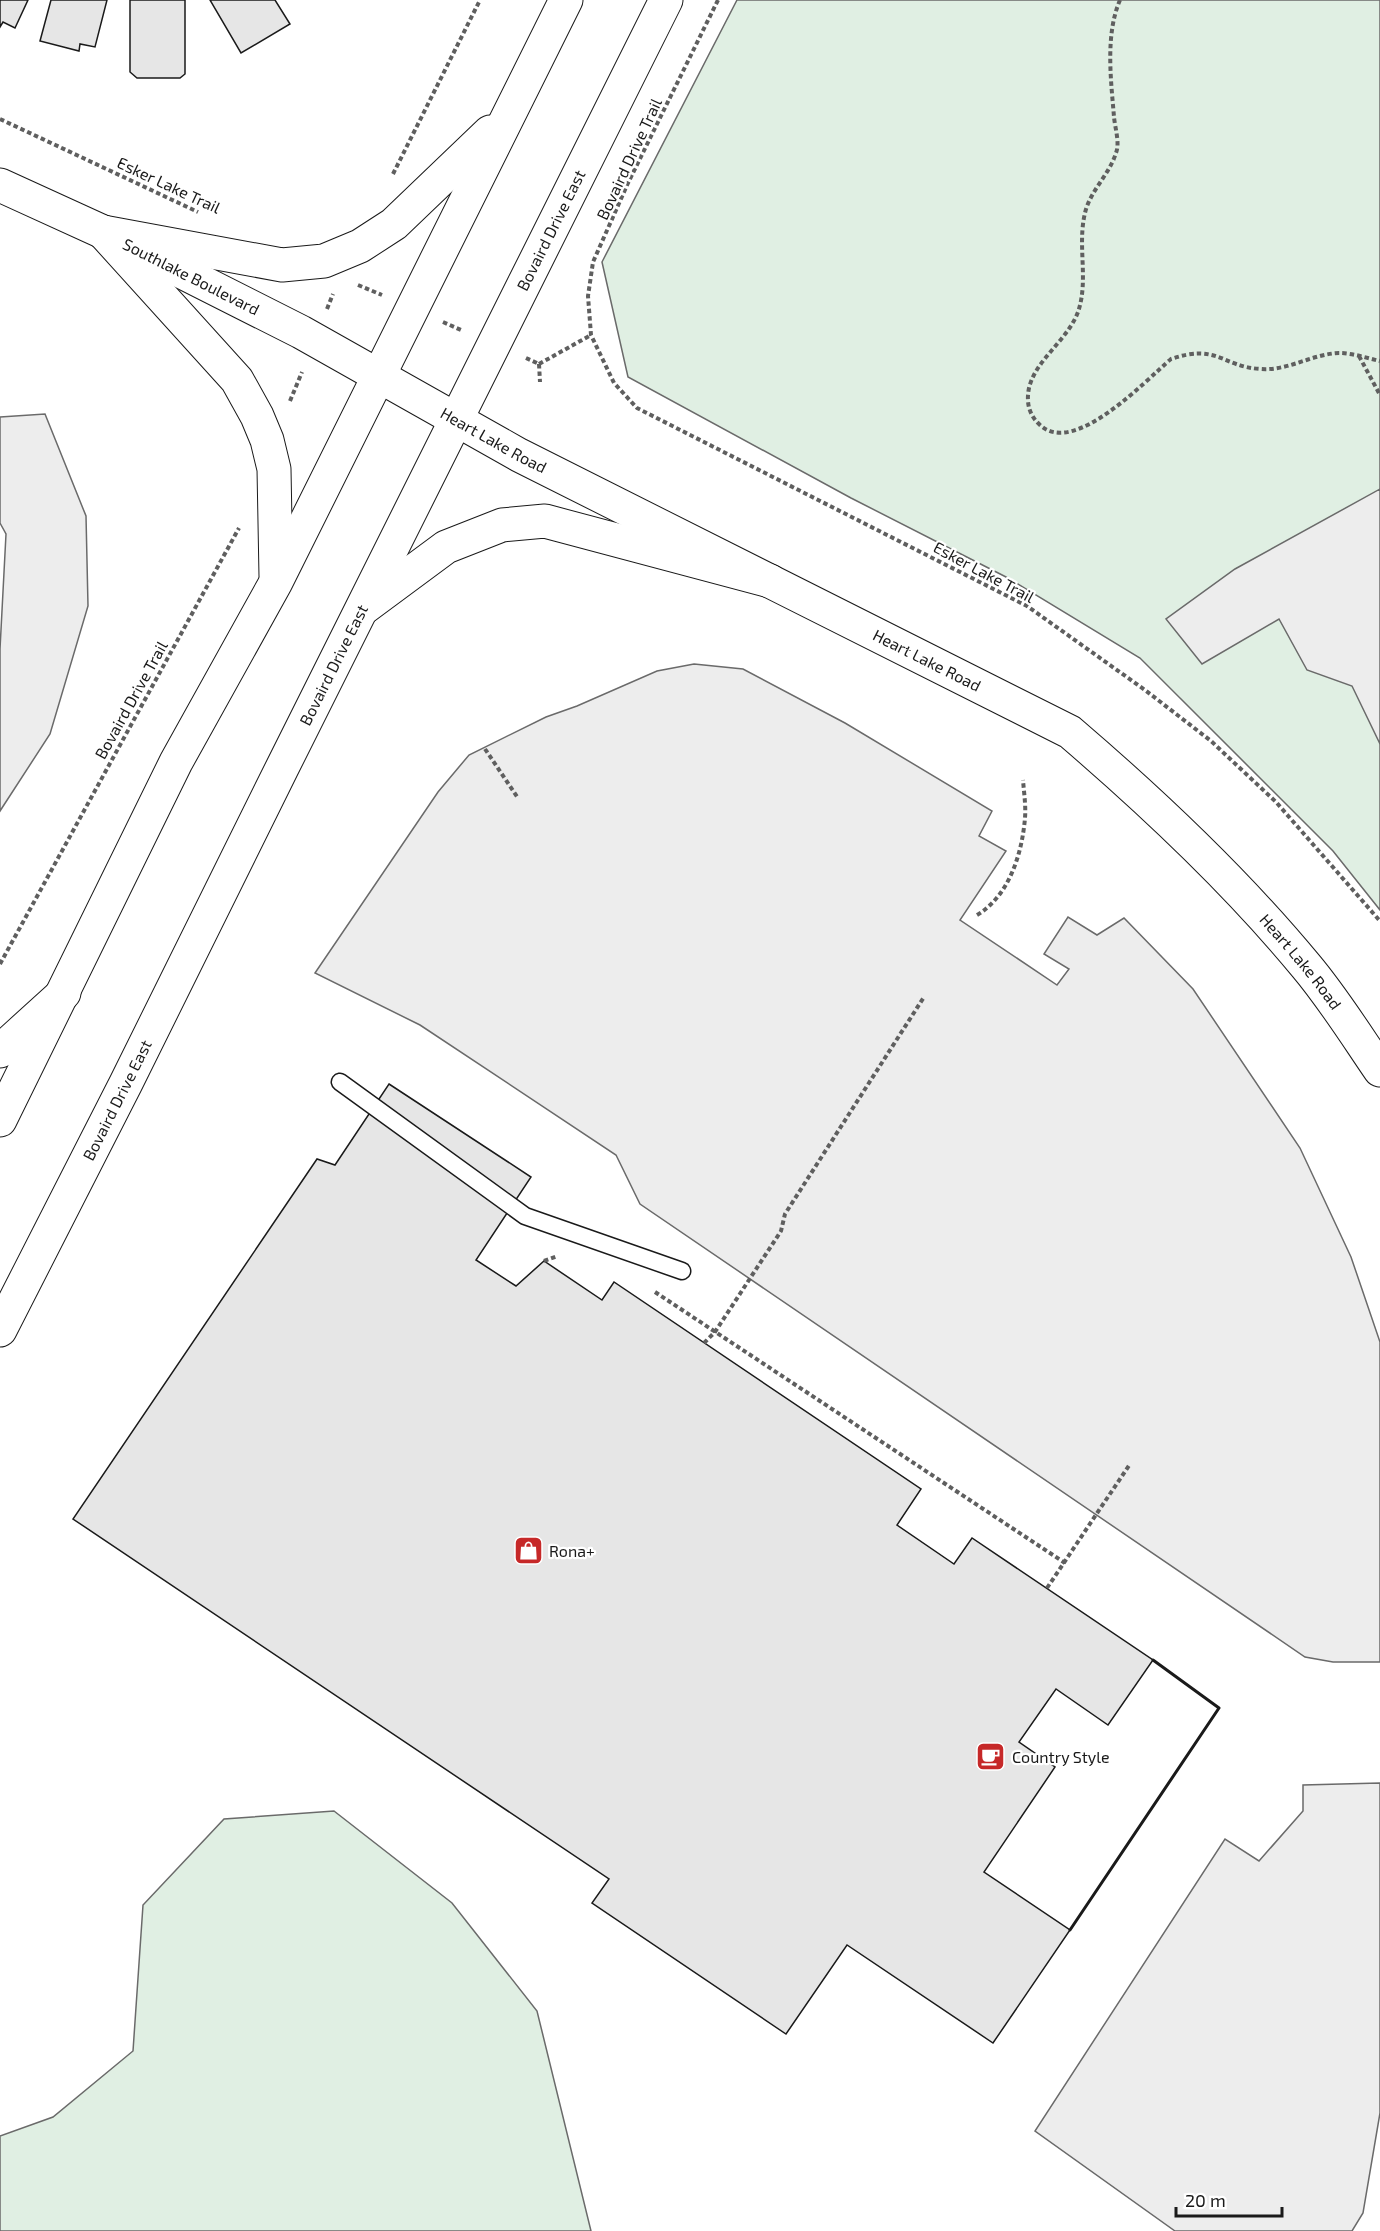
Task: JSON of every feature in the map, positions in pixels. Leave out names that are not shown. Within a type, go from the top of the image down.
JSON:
[{"type":"main road","points":[[0,1120],[176,762],[276,582],[566,0]]},
{"type":"main road","name":"Bovaird Drive East","points":[[0,1330],[126,1083],[666,0]]},
{"type":"main road","points":[[103,232],[282,265],[324,261],[360,246],[394,224],[509,114]]},
{"type":"main road","name":"Southlake Boulevard","points":[[0,185],[103,232],[301,332],[378,376]]},
{"type":"main road","points":[[103,232],[237,380],[257,416],[267,440],[274,470],[276,582]]},
{"type":"main road","name":"Heart Lake Road","points":[[378,376],[519,455],[1070,732],[1125,779],[1212,861],[1307,967],[1380,1070]]},
{"type":"main road","points":[[361,610],[446,547],[502,525],[544,521],[770,580]]},
{"type":"main road","points":[[0,1051],[64,993]]},
{"type":"lane","points":[[340,1082],[525,1216],[682,1271]]},
{"type":"path","points":[[392,178],[480,0]]},
{"type":"path","name":"Bovaird Drive Trail","points":[[591,335],[588,296],[593,262],[628,183],[718,0]]},
{"type":"path","points":[[1120,0],[1115,12],[1111,66],[1118,150],[1112,164],[1090,198],[1085,213],[1082,232],[1084,275],[1078,312],[1071,328],[1047,357],[1029,387],[1027,405],[1033,419],[1046,431],[1060,434],[1077,431],[1095,422],[1171,358],[1186,354],[1199,352],[1216,354],[1261,369],[1286,366],[1340,353],[1380,361]]},
{"type":"path","name":"Esker Lake Trail","points":[[0,119],[202,214]]},
{"type":"path","points":[[540,382],[539,364],[591,335]]},
{"type":"path","name":"Esker Lake Trail","points":[[591,335],[614,383],[637,408],[1027,606],[1145,690],[1211,741],[1276,802],[1380,921]]},
{"type":"path","points":[[1358,356],[1380,395]]},
{"type":"path","name":"Bovaird Drive Trail","points":[[0,964],[218,567],[238,529],[240,519]]},
{"type":"path","points":[[485,749],[518,798]]},
{"type":"path","points":[[977,915],[999,897],[1020,851],[1026,816],[1023,780]]},
{"type":"path","points":[[704,1343],[716,1332],[781,1231],[785,1214],[924,997]]},
{"type":"path","points":[[544,1261],[565,1254]]},
{"type":"path","points":[[646,1286],[1065,1563]]},
{"type":"path","points":[[1047,1588],[1130,1464]]},
{"type":"green space","points":[[737,0],[1380,0],[1380,910],[1333,851],[1140,658],[1008,578],[851,498],[628,377],[602,262]]},
{"type":"green space","points":[[334,1811],[452,1903],[537,2011],[591,2231],[0,2231],[0,2136],[53,2117],[133,2051],[143,1905],[224,1819]]},
{"type":"shaded area","points":[[45,414],[86,516],[88,606],[50,734],[0,811],[0,649],[6,534],[0,523],[0,417]]},
{"type":"shaded area","points":[[1380,489],[1380,744],[1352,686],[1307,670],[1279,619],[1202,664],[1166,619],[1235,569]]},
{"type":"shaded area","points":[[694,664],[743,669],[845,723],[992,811],[979,836],[1006,851],[960,920],[1057,985],[1069,969],[1044,954],[1068,917],[1097,935],[1124,918],[1193,989],[1300,1148],[1351,1257],[1380,1342],[1380,1662],[1333,1662],[1305,1657],[640,1204],[616,1155],[420,1025],[315,973],[438,792],[469,755],[546,717],[657,671]]},
{"type":"shaded area","points":[[1380,1783],[1380,2113],[1363,2213],[1352,2231],[1175,2231],[1035,2131],[1225,1839],[1259,1861],[1303,1811],[1303,1785]]},
{"type":"building","points":[[0,0],[28,0],[15,28],[3,22],[0,27]]},
{"type":"building","points":[[51,0],[107,0],[95,47],[80,44],[79,51],[40,41]]},
{"type":"building","points":[[130,0],[185,0],[185,74],[180,78],[137,78],[130,72]]},
{"type":"building","points":[[210,0],[275,0],[290,24],[241,53]]},
{"type":"building","name":"Rona+","points":[[389,1084],[531,1177],[476,1260],[516,1286],[544,1261],[602,1300],[614,1282],[921,1489],[897,1525],[954,1564],[972,1538],[1153,1660],[1108,1725],[1056,1689],[1019,1742],[1055,1767],[984,1872],[1070,1930],[993,2043],[847,1945],[786,2034],[592,1903],[609,1879],[73,1519],[317,1159],[335,1165]]},
{"type":"wall","points":[[1070,1930],[1219,1708],[1153,1660]]},
{"type":"place","name":"Rona+","points":[[528,1551]]},
{"type":"place","name":"Country Style","points":[[991,1757]]}]
